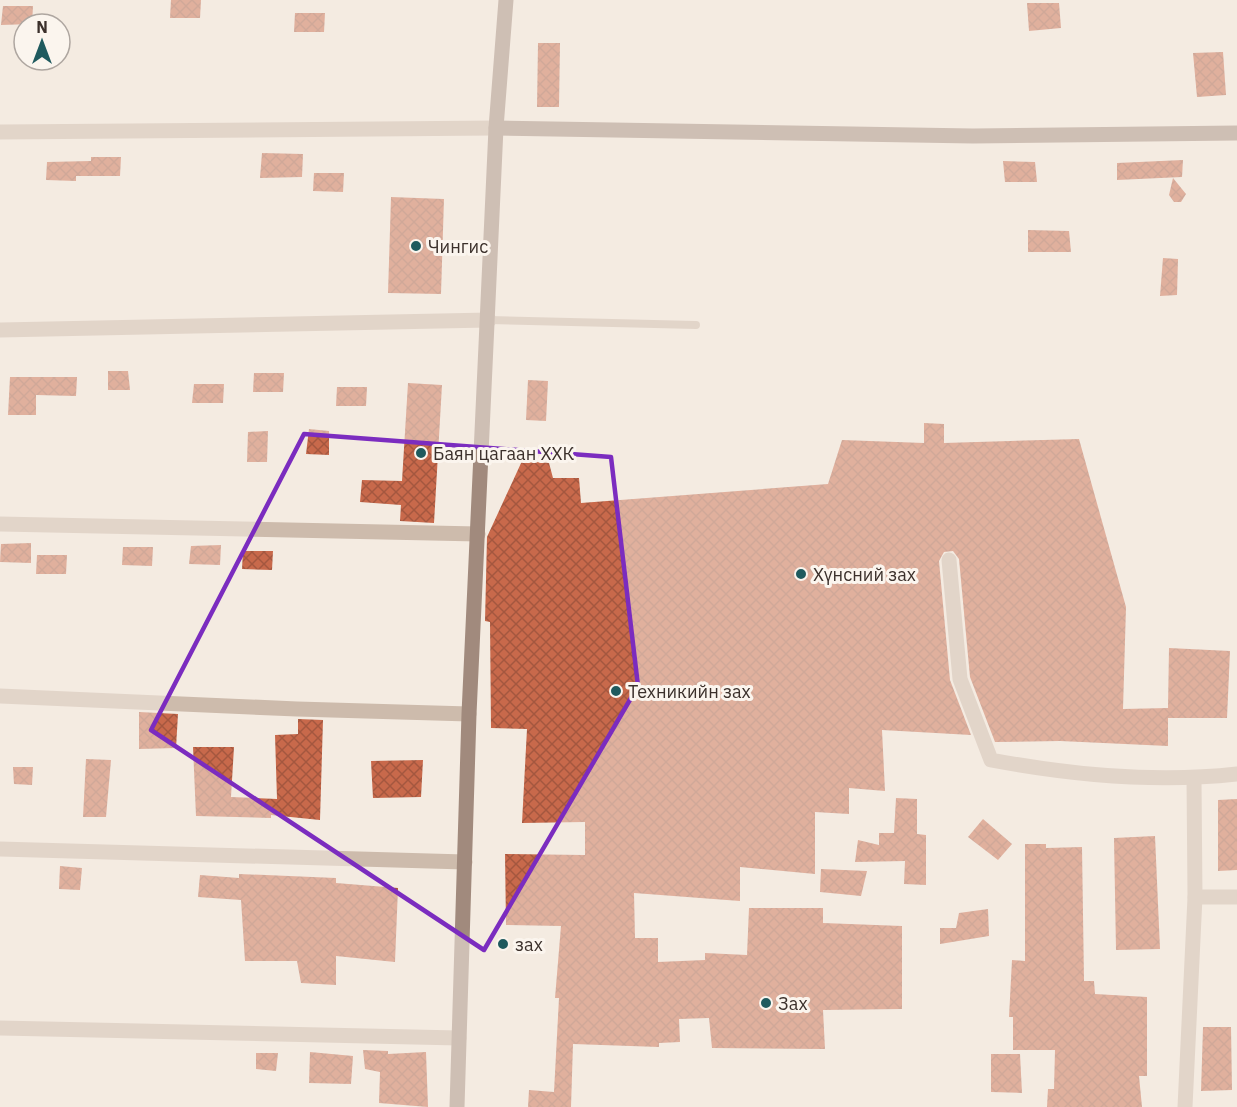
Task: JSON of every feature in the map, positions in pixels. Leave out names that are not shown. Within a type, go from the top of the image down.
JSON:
[{"type":"main road","points":[[457,1107],[469,714],[489,320],[496,128],[506,0]]},
{"type":"main road","points":[[496,128],[973,136],[1237,133]]},
{"type":"street","points":[[0,132],[496,128]]},
{"type":"street","points":[[0,330],[489,320]]},
{"type":"street","points":[[0,524],[478,534]]},
{"type":"street","points":[[949,560],[960,679],[991,760],[1043,770],[1194,779],[1237,774]]},
{"type":"street","points":[[0,696],[297,710],[469,714]]},
{"type":"street","points":[[1185,1107],[1195,897],[1194,779]]},
{"type":"street","points":[[0,849],[465,862]]},
{"type":"street","points":[[1195,897],[1237,897]]},
{"type":"street","points":[[0,1028],[459,1038]]},
{"type":"lane","points":[[489,320],[696,325]]},
{"type":"highlighted area","points":[[304,434],[611,457],[638,686],[484,950],[151,730]]},
{"type":"building","points":[[171,0],[201,0],[200,18],[170,18]]},
{"type":"building","points":[[1027,3],[1059,3],[1061,28],[1029,31]]},
{"type":"building","points":[[3,6],[33,6],[33,12],[12,12],[12,25],[1,25]]},
{"type":"building","points":[[295,13],[325,13],[324,32],[294,32]]},
{"type":"building","points":[[538,43],[560,43],[559,107],[537,107]]},
{"type":"building","points":[[1223,52],[1226,95],[1197,97],[1193,53]]},
{"type":"building","points":[[262,153],[303,154],[302,177],[260,178]]},
{"type":"building","points":[[91,157],[121,157],[120,176],[76,176],[76,181],[46,180],[47,162],[91,161]]},
{"type":"building","points":[[1183,160],[1182,177],[1117,180],[1117,163]]},
{"type":"building","points":[[1003,161],[1035,162],[1037,182],[1005,182]]},
{"type":"building","points":[[314,173],[344,173],[343,192],[313,191]]},
{"type":"building","points":[[1173,178],[1186,194],[1181,202],[1174,202],[1169,195]]},
{"type":"building","name":"Чингис","points":[[391,197],[444,199],[441,294],[388,293]]},
{"type":"building","points":[[1028,230],[1069,231],[1071,252],[1028,252]]},
{"type":"building","points":[[1163,258],[1178,259],[1177,295],[1160,296]]},
{"type":"building","points":[[108,371],[128,371],[130,390],[108,390]]},
{"type":"building","points":[[254,373],[284,373],[283,392],[253,392]]},
{"type":"building","points":[[10,377],[77,377],[76,396],[36,395],[36,415],[8,415]]},
{"type":"building","points":[[528,380],[548,381],[546,421],[526,420]]},
{"type":"building","name":"Баян цагаан ХХК","points":[[408,383],[442,385],[434,523],[400,521],[401,505],[360,502],[362,480],[402,481]]},
{"type":"building","points":[[194,384],[224,384],[223,403],[192,403]]},
{"type":"building","points":[[337,387],[367,387],[366,406],[336,406]]},
{"type":"building","points":[[924,423],[944,424],[944,443],[1079,439],[1126,607],[1123,709],[1168,708],[1169,648],[1230,651],[1227,718],[1168,718],[1168,746],[1060,741],[995,742],[970,677],[959,559],[953,551],[944,552],[939,561],[950,680],[971,735],[882,730],[885,791],[849,788],[849,814],[815,812],[815,874],[740,867],[740,901],[634,893],[635,938],[658,938],[658,962],[705,960],[705,953],[747,955],[749,908],[823,908],[823,923],[902,926],[902,1009],[823,1010],[825,1049],[712,1048],[709,1018],[679,1019],[680,1042],[659,1043],[659,1047],[573,1044],[571,1107],[528,1107],[529,1090],[554,1092],[559,998],[555,998],[561,926],[506,925],[505,854],[585,855],[585,822],[522,823],[527,729],[491,728],[490,622],[485,621],[487,537],[522,461],[549,463],[553,478],[579,478],[581,503],[828,484],[842,440],[924,443]]},
{"type":"building","points":[[309,429],[329,431],[329,455],[306,454]]},
{"type":"building","points":[[268,431],[267,462],[247,462],[248,432]]},
{"type":"building","points":[[31,543],[31,563],[0,562],[1,544]]},
{"type":"building","points":[[221,545],[220,565],[189,564],[191,546]]},
{"type":"building","points":[[123,547],[153,547],[152,566],[122,565]]},
{"type":"building","points":[[243,551],[273,551],[272,570],[242,569]]},
{"type":"building","points":[[37,555],[67,555],[66,574],[36,574]]},
{"type":"building","points":[[139,712],[178,714],[176,748],[139,749]]},
{"type":"building","points":[[298,719],[323,720],[320,820],[271,815],[271,818],[196,816],[193,747],[234,747],[231,797],[277,799],[275,735],[298,734]]},
{"type":"building","points":[[86,759],[111,760],[106,817],[83,817]]},
{"type":"building","points":[[423,760],[421,797],[373,798],[371,761]]},
{"type":"building","points":[[13,767],[33,767],[32,785],[14,784]]},
{"type":"building","points":[[896,798],[917,799],[917,834],[926,835],[926,885],[904,884],[905,861],[855,862],[858,840],[879,845],[879,833],[894,833]]},
{"type":"building","points":[[1237,799],[1237,870],[1218,871],[1218,800]]},
{"type":"building","points":[[983,819],[1012,844],[998,860],[968,837]]},
{"type":"building","points":[[1155,836],[1160,949],[1116,950],[1114,838]]},
{"type":"building","points":[[1025,844],[1046,844],[1046,848],[1082,847],[1084,981],[1094,981],[1095,994],[1147,997],[1147,1076],[1139,1076],[1142,1107],[1047,1107],[1048,1089],[1054,1089],[1055,1050],[1013,1050],[1013,1017],[1009,1017],[1012,960],[1025,961]]},
{"type":"building","points":[[60,866],[82,868],[80,890],[59,889]]},
{"type":"building","points":[[821,869],[867,871],[861,896],[820,892]]},
{"type":"building","points":[[239,874],[336,878],[336,883],[398,888],[395,962],[336,956],[336,985],[301,983],[297,961],[245,961],[241,900],[198,897],[200,875],[239,878]]},
{"type":"building","points":[[988,909],[989,936],[940,944],[940,928],[956,928],[959,913]]},
{"type":"building","points":[[1203,1027],[1231,1027],[1232,1090],[1201,1091]]},
{"type":"building","points":[[363,1050],[388,1051],[388,1054],[426,1052],[428,1107],[379,1103],[380,1072],[365,1069]]},
{"type":"building","points":[[310,1052],[353,1056],[351,1084],[309,1083]]},
{"type":"building","points":[[256,1053],[278,1053],[276,1071],[256,1069]]},
{"type":"building","points":[[991,1054],[1020,1054],[1022,1093],[991,1092]]},
{"type":"place","name":"Чингис","points":[[416,246]]},
{"type":"place","name":"Баян цагаан ХХК","points":[[421,453]]},
{"type":"place","name":"Хүнсний зах","points":[[801,574]]},
{"type":"place","name":"Техникийн зах","points":[[616,691]]},
{"type":"place","name":"зах","points":[[503,944]]},
{"type":"place","name":"Зах","points":[[766,1003]]}]
